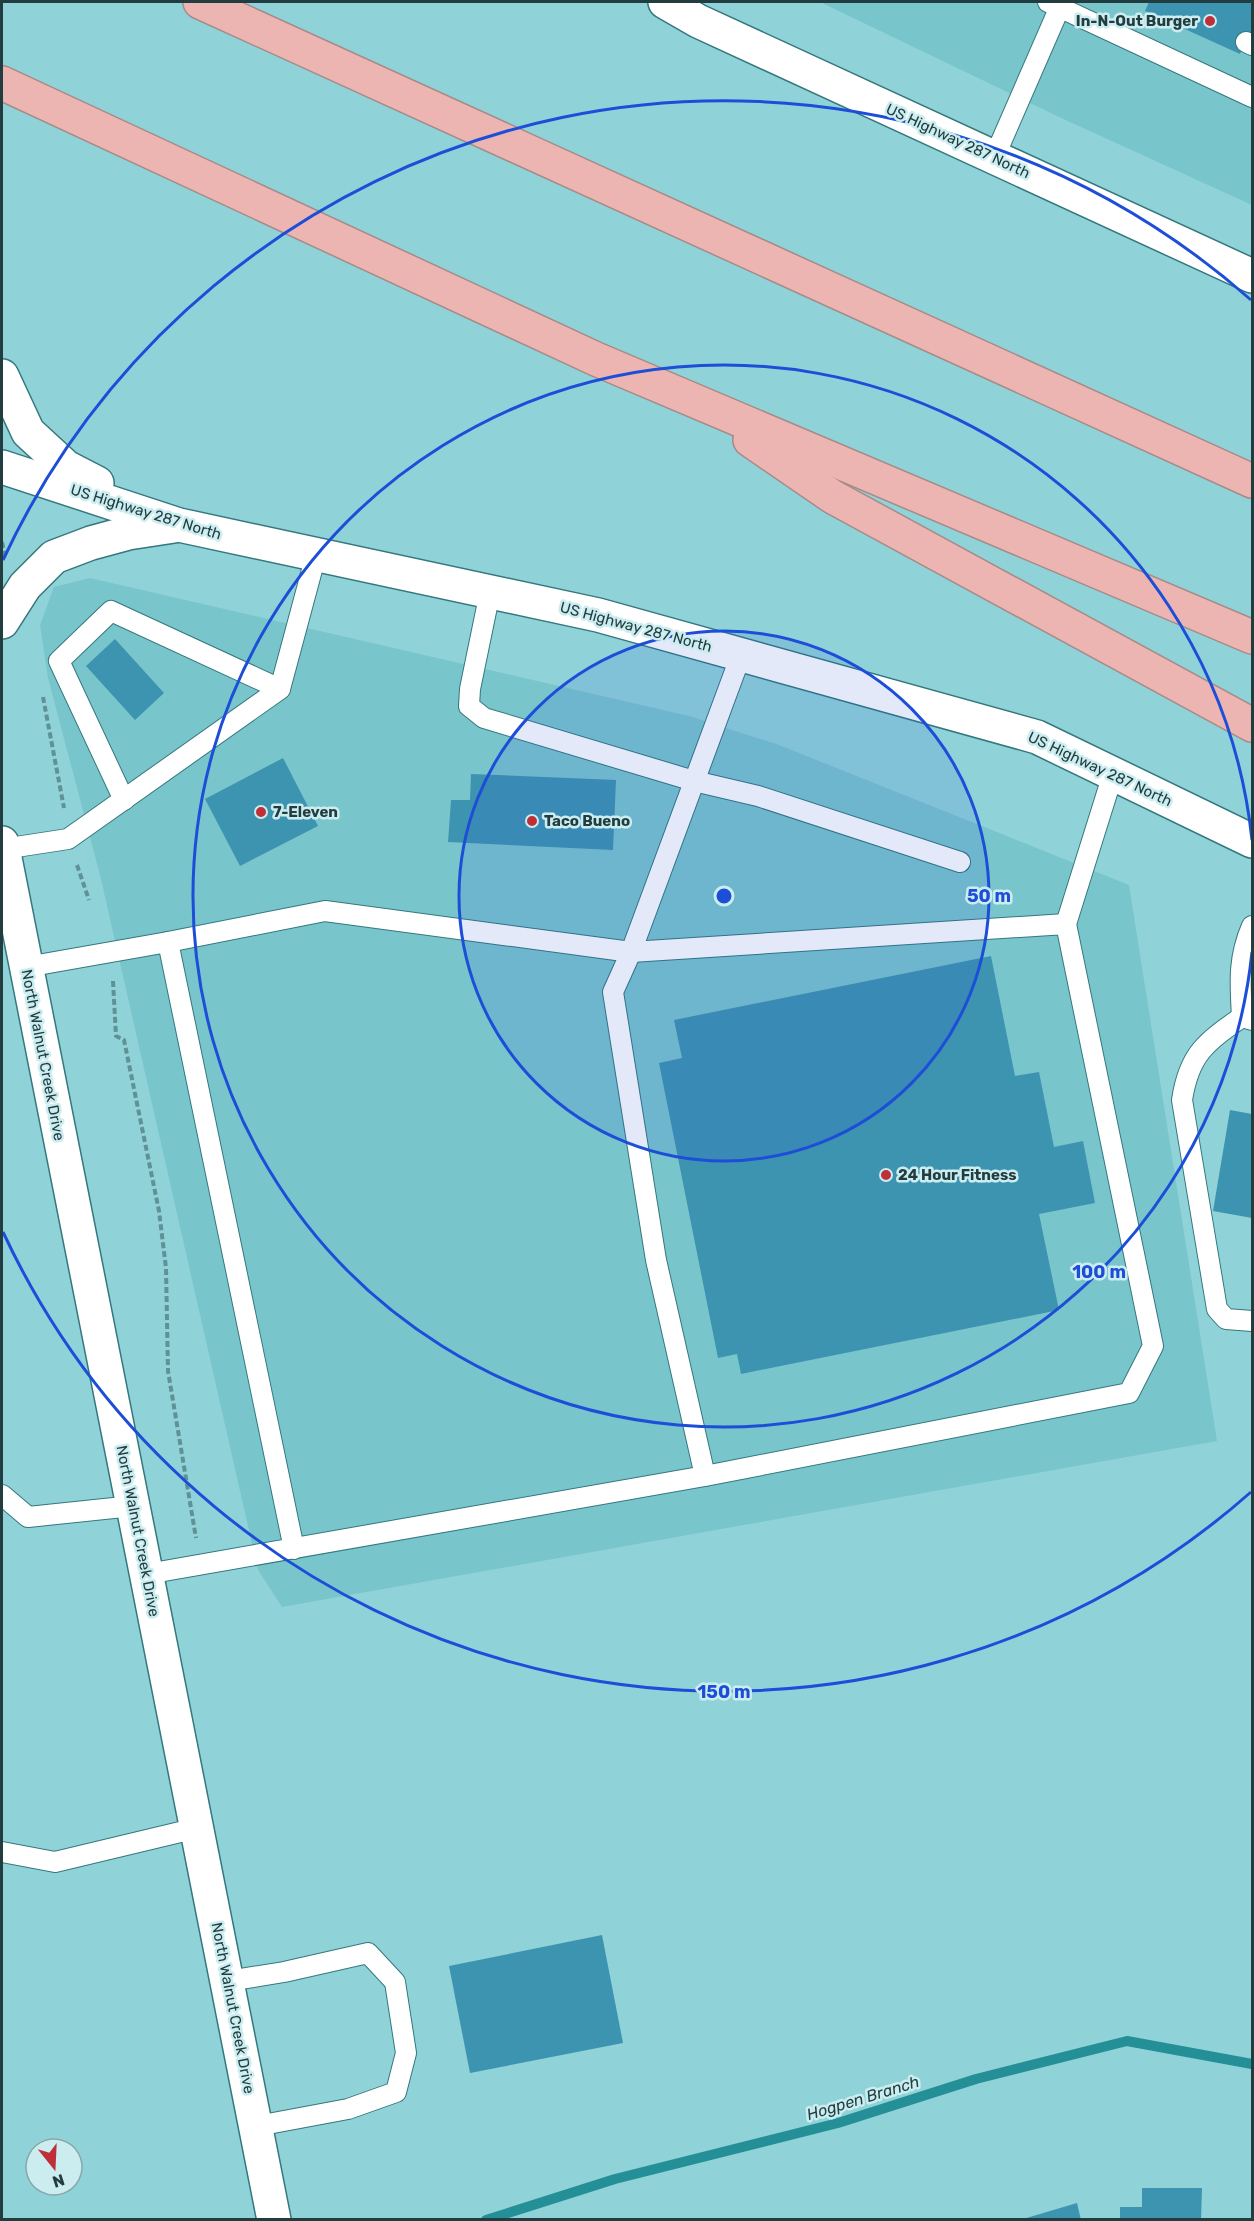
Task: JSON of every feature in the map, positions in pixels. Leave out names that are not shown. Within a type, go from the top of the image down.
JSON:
[{"type":"highway","points":[[200,2],[1252,481]]},
{"type":"highway","points":[[2,83],[596,360],[1252,637]]},
{"type":"highway","points":[[692,400],[833,497],[1252,725]]},
{"type":"main road","name":"US Highway 287 North","points":[[665,2],[698,21],[1252,276]]},
{"type":"main road","points":[[2,376],[28,432],[66,467],[178,525]]},
{"type":"main road","name":"US Highway 287 North","points":[[2,467],[178,525],[598,615],[1037,737],[1252,841]]},
{"type":"main road","points":[[2,622],[25,586],[54,556],[119,536],[178,525]]},
{"type":"main road","name":"North Walnut Creek Drive","points":[[2,846],[10,967],[133,1506],[272,2205]]},
{"type":"lane","points":[[994,158],[1057,3],[1252,97]]},
{"type":"lane","points":[[2,846],[68,839],[280,689],[316,555]]},
{"type":"lane","points":[[490,592],[470,689],[469,706],[484,718],[694,781],[758,796],[960,862]]},
{"type":"lane","points":[[124,800],[59,661],[111,610],[280,689]]},
{"type":"lane","points":[[705,1476],[656,1260],[613,992],[631,952],[741,655]]},
{"type":"lane","points":[[147,1574],[705,1476],[1129,1393],[1153,1346],[1066,924],[1113,774]]},
{"type":"lane","points":[[10,967],[168,942],[325,910],[631,952],[1066,924]]},
{"type":"lane","points":[[1252,926],[1244,945],[1239,975],[1247,1019],[1211,1038],[1196,1057],[1185,1078],[1182,1100],[1217,1310],[1227,1320],[1252,1321]]},
{"type":"lane","points":[[168,942],[294,1549]]},
{"type":"lane","points":[[2,1495],[28,1517],[133,1506]]},
{"type":"lane","points":[[2,1852],[55,1862],[197,1828]]},
{"type":"lane","points":[[228,1981],[284,1972],[368,1953],[395,1982],[406,2054],[396,2092],[348,2109],[256,2126]]},
{"type":"path","points":[[2,542],[7,569],[25,586]]},
{"type":"path","points":[[41,691],[62,789],[68,839],[89,900]]},
{"type":"path","points":[[112,975],[116,1035],[124,1040],[159,1211],[166,1268],[168,1371],[200,1565]]},
{"type":"shaded area","points":[[820,2],[1252,2],[1252,205],[1059,117]]},
{"type":"shaded area","points":[[90,578],[689,716],[779,745],[1129,885],[1217,1441],[282,1607],[258,1570],[100,875],[48,678],[40,625],[54,587]]},
{"type":"building","name":"In-N-Out Burger","points":[[1149,2],[1252,2],[1252,33],[1250,32],[1240,54],[1145,11]]},
{"type":"building","points":[[115,639],[164,693],[135,720],[86,666]]},
{"type":"building","name":"7-Eleven","points":[[283,758],[318,826],[240,866],[205,799]]},
{"type":"building","name":"Taco Bueno","points":[[471,774],[616,780],[613,850],[448,842],[451,800],[470,800]]},
{"type":"building","name":"24 Hour Fitness","points":[[991,956],[1015,1076],[1039,1072],[1054,1147],[1083,1141],[1095,1203],[1039,1214],[1059,1310],[741,1374],[737,1354],[718,1358],[659,1063],[682,1058],[674,1020]]},
{"type":"building","points":[[1230,1110],[1252,1114],[1252,1218],[1213,1211]]},
{"type":"building","points":[[602,1935],[623,2043],[470,2073],[449,1966]]},
{"type":"building","points":[[1142,2188],[1202,2188],[1201,2220],[1120,2220],[1120,2207],[1142,2207]]},
{"type":"building","points":[[1077,2203],[1081,2220],[1023,2219]]},
{"type":"waterway","name":"Hogpen Branch","points":[[486,2220],[615,2179],[838,2123],[976,2079],[1127,2041],[1252,2064]]},
{"type":"place","name":"In-N-Out Burger","points":[[1210,21]]},
{"type":"place","name":"7-Eleven","points":[[261,812]]},
{"type":"place","name":"Taco Bueno","points":[[532,821]]},
{"type":"place","name":"24 Hour Fitness","points":[[886,1175]]}]
